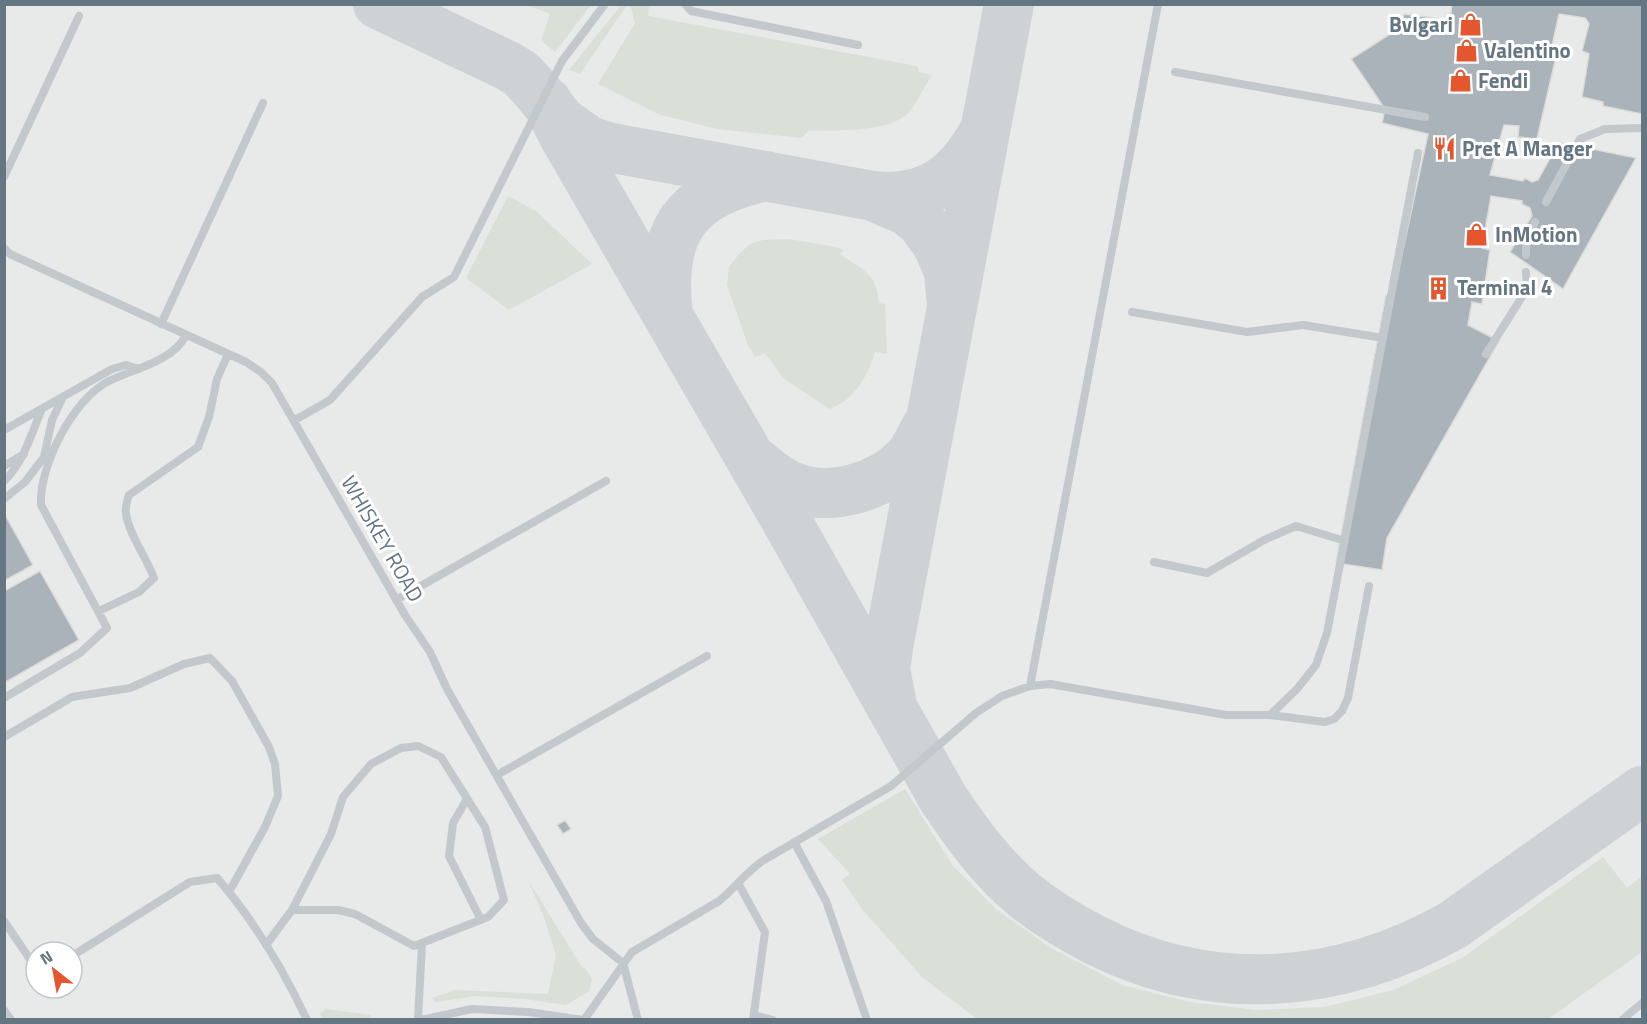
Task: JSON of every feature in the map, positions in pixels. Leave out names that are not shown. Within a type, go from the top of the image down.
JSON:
[{"type":"lane","points":[[295,420],[330,400],[422,297],[454,277],[562,61],[605,4]]},
{"type":"lane","points":[[684,4],[691,11],[858,45]]},
{"type":"lane","points":[[1029,686],[1158,4]]},
{"type":"lane","points":[[4,177],[79,16]]},
{"type":"lane","points":[[1175,72],[1425,117]]},
{"type":"lane","points":[[161,324],[263,103]]},
{"type":"lane","points":[[1546,202],[1580,139],[1605,129],[1642,128]]},
{"type":"lane","points":[[1270,715],[1316,665],[1327,633],[1418,153]]},
{"type":"lane","points":[[1526,255],[1526,243],[1535,222]]},
{"type":"lane","name":"WHISKEY ROAD","points":[[4,248],[10,254],[246,362],[272,383],[396,600],[430,652],[447,688],[587,932],[623,963]]},
{"type":"lane","points":[[1485,354],[1527,289],[1526,272]]},
{"type":"lane","points":[[1132,312],[1247,332],[1303,325],[1383,338]]},
{"type":"lane","points":[[4,698],[80,653],[107,628],[41,505],[40,491],[53,451],[75,409],[107,382],[140,369],[181,346],[186,335]]},
{"type":"lane","points":[[99,611],[140,592],[154,578],[148,562],[135,541],[125,513],[129,495],[198,447],[209,417],[217,379],[228,354]]},
{"type":"lane","points":[[4,430],[112,369],[126,365],[140,369]]},
{"type":"lane","points":[[4,499],[25,482],[44,457],[52,420],[63,397]]},
{"type":"lane","points":[[4,482],[14,472],[24,454],[43,408]]},
{"type":"lane","points":[[4,465],[24,454]]},
{"type":"lane","points":[[396,600],[606,481]]},
{"type":"lane","points":[[1154,562],[1207,573],[1264,540],[1296,526],[1345,541]]},
{"type":"lane","points":[[422,944],[420,1020],[442,1013],[472,1009],[528,1012],[583,1020],[632,952],[719,901],[754,867],[891,786],[976,713],[1002,696],[1029,686],[1050,684],[1226,715],[1270,715],[1324,722],[1334,719],[1342,711],[1348,698],[1369,586]]},
{"type":"lane","points":[[497,775],[707,656]]},
{"type":"lane","points":[[4,737],[72,697],[130,688],[184,664],[210,658],[232,681],[276,764],[278,796],[265,827],[229,892]]},
{"type":"lane","points":[[266,945],[292,910],[331,834],[343,797],[371,764],[401,748],[418,746],[441,757],[485,827],[504,900],[488,917],[414,946],[356,914],[338,910],[292,910]]},
{"type":"lane","points":[[467,799],[453,823],[449,856],[481,920]]},
{"type":"lane","points":[[794,842],[826,901],[867,1020]]},
{"type":"lane","points":[[84,948],[190,882],[217,878],[266,945],[294,992],[307,1020]]},
{"type":"lane","points":[[738,883],[765,932],[753,1017],[773,1020]]},
{"type":"lane","points":[[4,921],[24,950]]},
{"type":"lane","points":[[623,963],[638,1020]]},
{"type":"lane","points":[[1622,1020],[1642,1003]]},
{"type":"lane","points":[[4,1011],[11,1020]]},
{"type":"shaded area","points":[[591,4],[555,52],[541,41],[550,14],[527,5]]},
{"type":"shaded area","points":[[5,5],[1642,5],[1642,1016],[1639,1019],[5,1020]]},
{"type":"shaded area","points":[[621,5],[627,5],[580,74],[569,70]]},
{"type":"shaded area","points":[[627,5],[649,5],[648,16],[917,66],[919,72],[932,75],[909,112],[901,119],[889,124],[862,129],[808,131],[802,138],[717,129],[658,114],[598,84],[635,23],[631,8]]},
{"type":"shaded area","points":[[508,196],[536,211],[592,264],[509,310],[466,278]]},
{"type":"shaded area","points":[[789,239],[844,250],[840,254],[872,278],[879,303],[885,304],[887,354],[875,352],[859,386],[846,400],[830,409],[784,379],[765,353],[755,357],[748,345],[727,285],[729,267],[750,244],[763,240]]},
{"type":"shaded area","points":[[905,789],[953,866],[997,910],[1051,948],[1122,985],[1189,1002],[1256,1010],[1324,1007],[1393,990],[1462,958],[1603,857],[1627,888],[1642,876],[1642,952],[1548,1019],[977,1019],[922,977],[862,909],[842,880],[850,874],[818,839]]},
{"type":"shaded area","points":[[528,880],[583,969],[585,968],[592,979],[589,991],[566,1005],[476,996],[435,1002],[432,998],[455,990],[548,994],[556,955],[543,915]]},
{"type":"shaded area","points":[[326,1009],[371,1015],[371,1019],[323,1019],[320,1013]]},
{"type":"building","name":"Terminal 4","points":[[1452,4],[1642,4],[1642,114],[1603,106],[1603,102],[1582,97],[1589,54],[1582,51],[1589,24],[1585,18],[1559,14],[1550,55],[1556,57],[1537,139],[1518,137],[1519,126],[1504,125],[1490,175],[1523,181],[1525,178],[1532,182],[1538,180],[1559,142],[1636,158],[1563,289],[1510,252],[1532,216],[1530,208],[1522,204],[1522,201],[1491,196],[1482,248],[1490,250],[1482,304],[1472,302],[1468,325],[1499,341],[1387,538],[1382,570],[1336,563],[1386,295],[1393,296],[1428,134],[1382,123],[1385,109],[1351,59],[1401,27],[1404,14],[1450,20]]},
{"type":"building","points":[[4,513],[33,565],[4,581]]},
{"type":"building","points":[[40,571],[79,640],[4,683],[4,591]]},
{"type":"building","points":[[565,820],[571,829],[563,834],[557,825]]},
{"type":"taxiway","points":[[378,4],[521,74],[562,122],[589,141],[607,147],[873,196]]},
{"type":"taxiway","points":[[891,700],[885,670],[888,648],[1009,4]]},
{"type":"taxiway","points":[[547,102],[564,136],[785,518],[943,798],[970,837],[1001,873],[1024,895],[1058,919],[1093,939],[1138,959],[1183,972],[1229,978],[1275,979],[1320,974],[1365,963],[1410,946],[1453,925],[1642,791]]},
{"type":"taxiway","points":[[951,296],[949,272],[938,245],[922,223],[908,211],[873,196],[910,195],[940,183],[964,162],[984,132]]},
{"type":"taxiway","points":[[668,316],[666,287],[668,262],[673,240],[683,221],[697,206],[715,193],[739,183],[767,176]]},
{"type":"taxiway","points":[[751,458],[776,478],[793,487],[823,493],[839,492],[870,484],[897,468],[911,454],[927,426]]},
{"type":"place","name":"Bvlgari","points":[[1471,25]]},
{"type":"place","name":"Valentino","points":[[1466,51]]},
{"type":"place","name":"Fendi","points":[[1460,81]]},
{"type":"place","name":"Pret A Manger","points":[[1444,149]]},
{"type":"place","name":"InMotion","points":[[1477,235]]},
{"type":"place","name":"Terminal 4","points":[[1439,288]]}]
